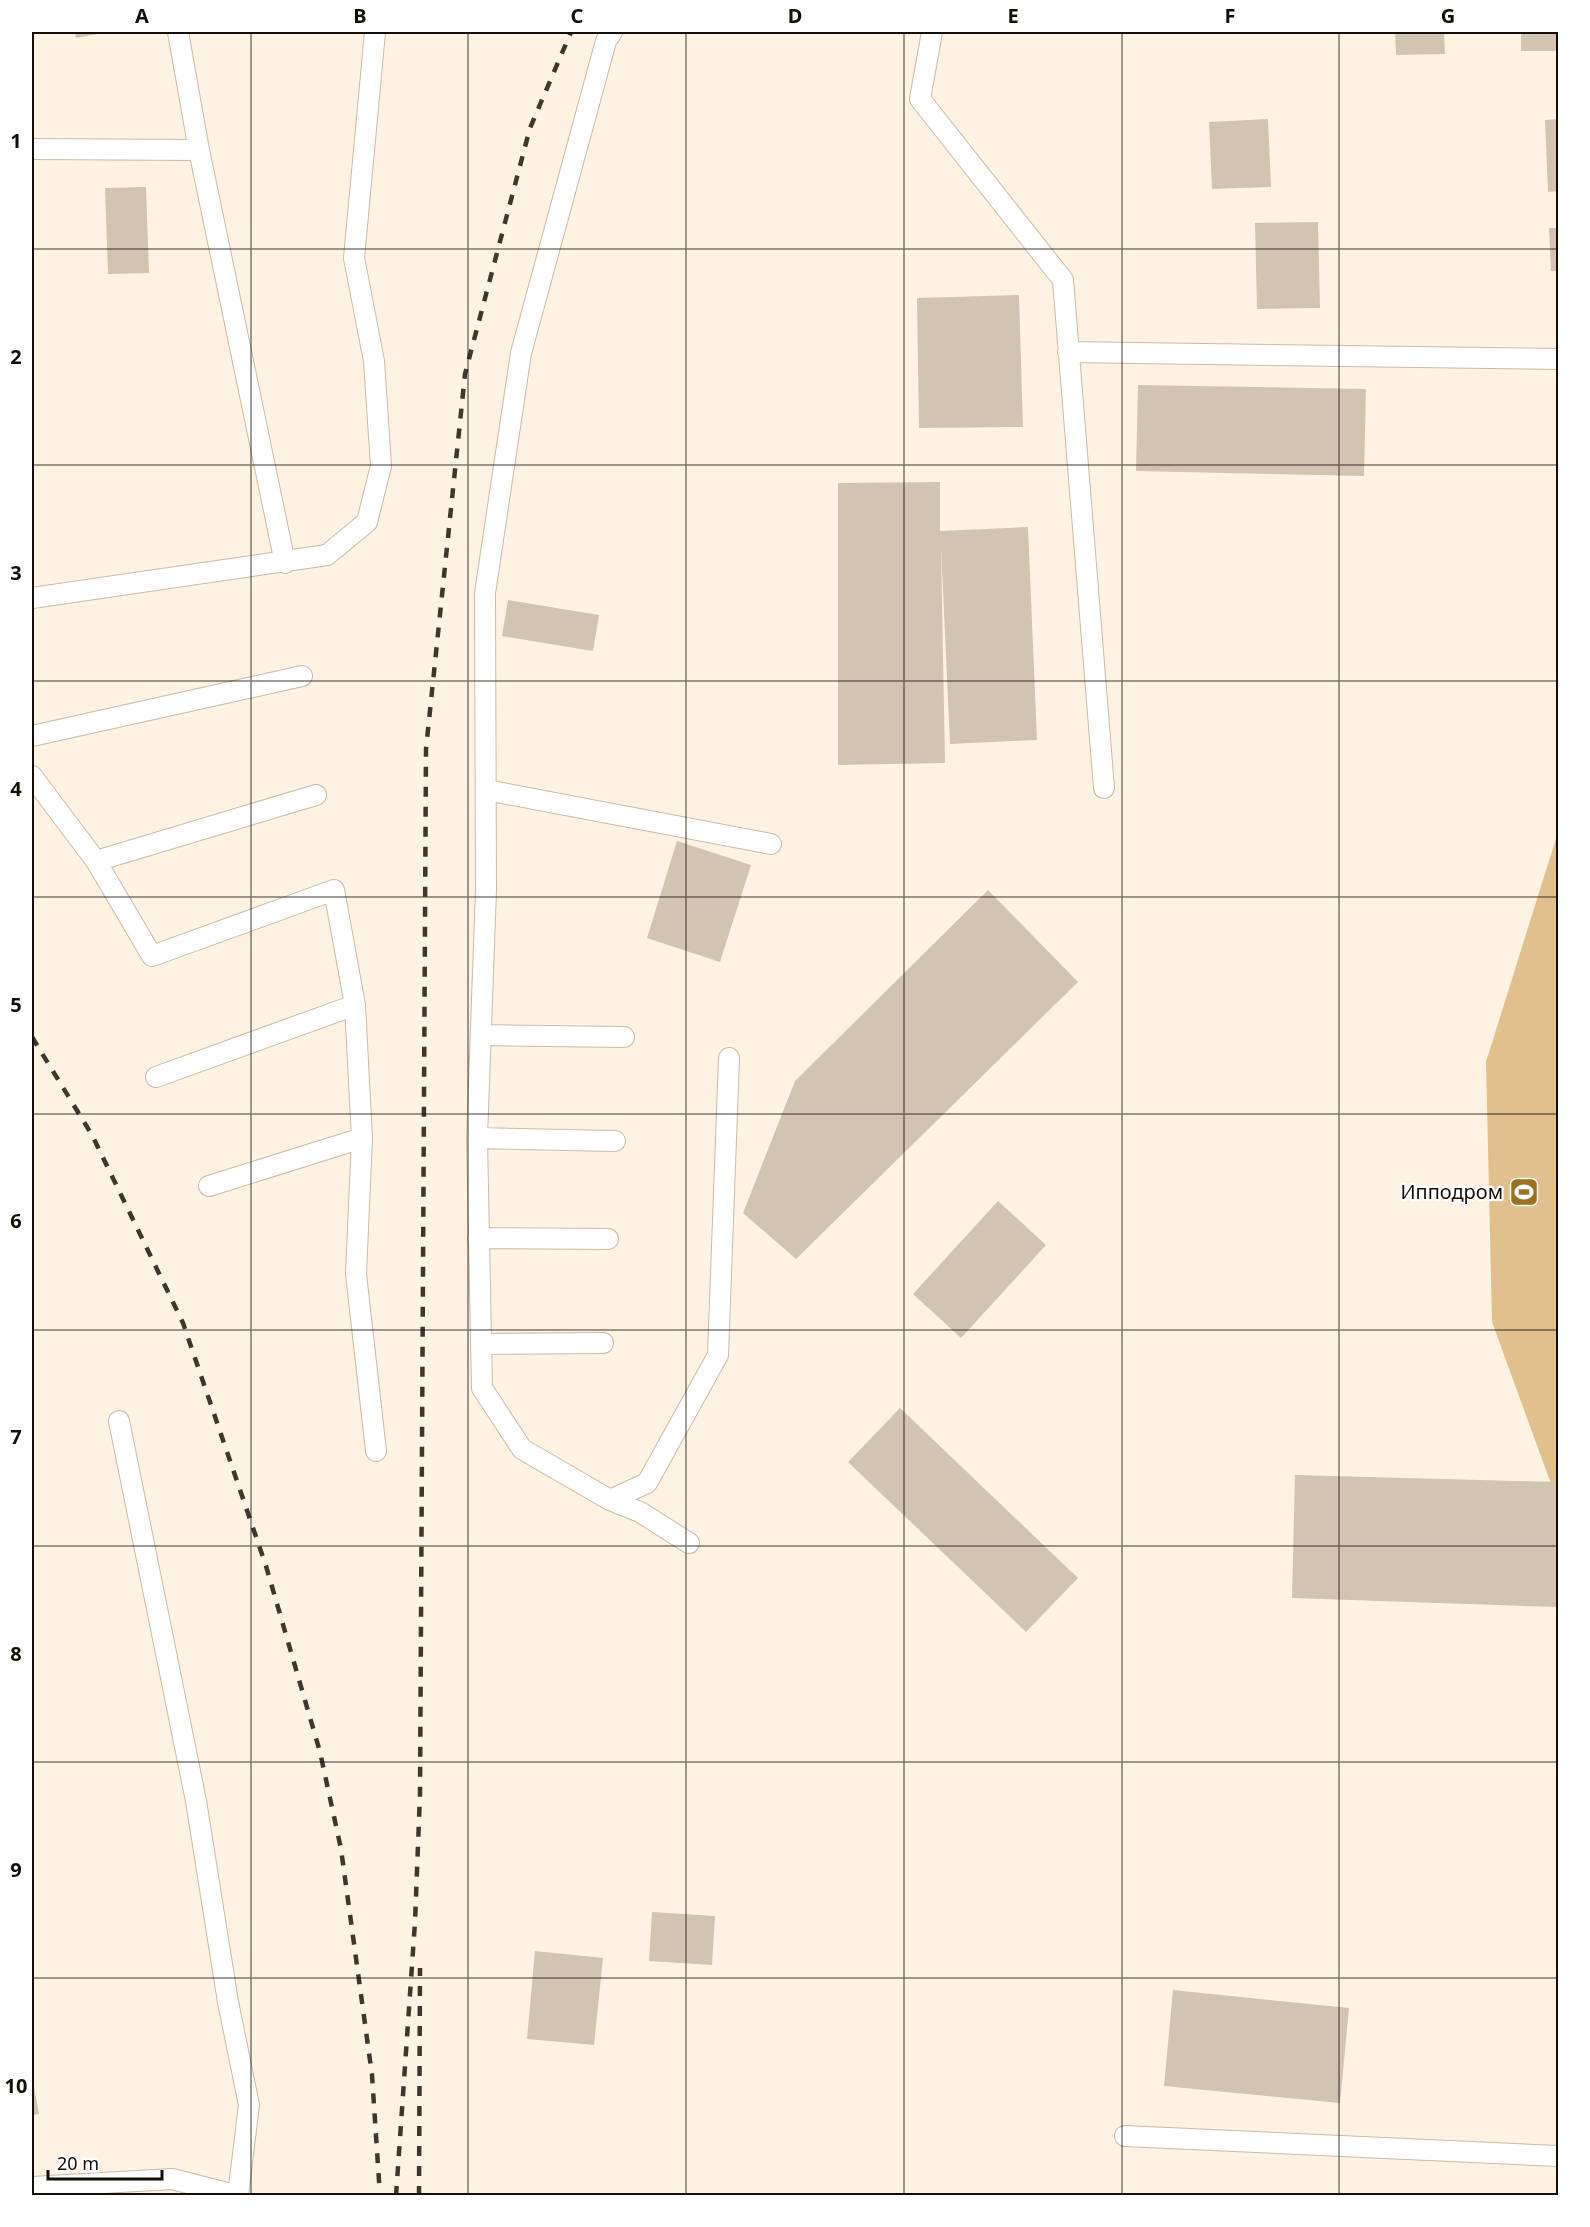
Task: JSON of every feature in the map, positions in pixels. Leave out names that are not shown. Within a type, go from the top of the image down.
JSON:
[{"type":"lane","points":[[178,32],[199,150],[285,563]]},
{"type":"lane","points":[[32,598],[285,563],[327,555],[368,522],[381,466],[374,361],[354,258],[375,32]]},
{"type":"lane","points":[[612,32],[606,41],[521,353],[485,593],[486,790],[477,1138],[482,1388],[522,1449],[610,1500],[640,1512],[689,1543]]},
{"type":"lane","points":[[932,32],[920,99],[1063,280],[1104,788]]},
{"type":"lane","points":[[32,149],[199,150]]},
{"type":"lane","points":[[1068,352],[1558,358]]},
{"type":"lane","points":[[32,736],[302,676]]},
{"type":"lane","points":[[32,776],[96,861],[152,956],[334,890],[355,1005],[362,1138],[356,1274],[376,1451]]},
{"type":"lane","points":[[486,790],[771,844]]},
{"type":"lane","points":[[96,861],[316,795]]},
{"type":"lane","points":[[156,1077],[355,1005]]},
{"type":"lane","points":[[481,1035],[624,1037]]},
{"type":"lane","points":[[610,1500],[647,1483],[718,1355],[729,1058]]},
{"type":"lane","points":[[209,1186],[362,1138]]},
{"type":"lane","points":[[477,1138],[615,1141]]},
{"type":"lane","points":[[478,1238],[608,1239]]},
{"type":"lane","points":[[481,1344],[603,1343]]},
{"type":"lane","points":[[32,2187],[172,2179],[238,2195],[249,2105],[228,2002],[196,1801],[119,1421]]},
{"type":"lane","points":[[1125,2136],[1558,2156]]},
{"type":"shaded area","name":"Ипподром","points":[[1558,832],[1558,1503],[1492,1322],[1486,1062]]},
{"type":"building","points":[[75,32],[103,32],[103,33],[76,38]]},
{"type":"building","points":[[1395,32],[1444,32],[1445,54],[1396,55]]},
{"type":"building","points":[[1521,32],[1558,32],[1558,51],[1521,51]]},
{"type":"building","points":[[1268,119],[1271,187],[1212,189],[1209,122]]},
{"type":"building","points":[[1558,119],[1558,191],[1548,192],[1545,120]]},
{"type":"building","points":[[146,187],[149,273],[108,274],[105,188]]},
{"type":"building","points":[[1318,222],[1320,308],[1257,309],[1255,223]]},
{"type":"building","points":[[1549,228],[1558,228],[1558,271],[1551,271]]},
{"type":"building","points":[[1019,295],[1023,427],[919,428],[917,298]]},
{"type":"building","points":[[1138,385],[1366,389],[1364,476],[1136,471]]},
{"type":"building","points":[[940,482],[940,531],[1028,527],[1037,740],[950,744],[941,546],[945,763],[838,765],[838,483]]},
{"type":"building","points":[[508,600],[599,615],[593,651],[502,636]]},
{"type":"building","points":[[677,841],[751,865],[720,962],[647,938]]},
{"type":"building","points":[[988,890],[1078,982],[796,1259],[743,1213],[795,1081]]},
{"type":"building","points":[[998,1201],[1046,1245],[961,1338],[913,1294]]},
{"type":"building","points":[[900,1408],[1078,1578],[1026,1632],[848,1462]]},
{"type":"building","points":[[1295,1475],[1558,1482],[1557,1607],[1292,1598]]},
{"type":"building","points":[[652,1912],[715,1916],[712,1965],[649,1961]]},
{"type":"building","points":[[535,1951],[603,1958],[594,2045],[527,2039]]},
{"type":"building","points":[[1173,1990],[1349,2008],[1340,2103],[1164,2086]]},
{"type":"building","points":[[32,2076],[39,2114],[32,2115]]},
{"type":"railway","points":[[396,2196],[415,1922],[420,1794],[426,749],[465,374],[530,128],[571,32]]},
{"type":"railway","points":[[32,1037],[92,1135],[183,1323],[266,1566],[320,1752],[341,1849],[372,2075],[380,2196]]},
{"type":"railway","points":[[419,2196],[420,1968]]},
{"type":"place","name":"Ипподром","points":[[1524,1192]]}]
